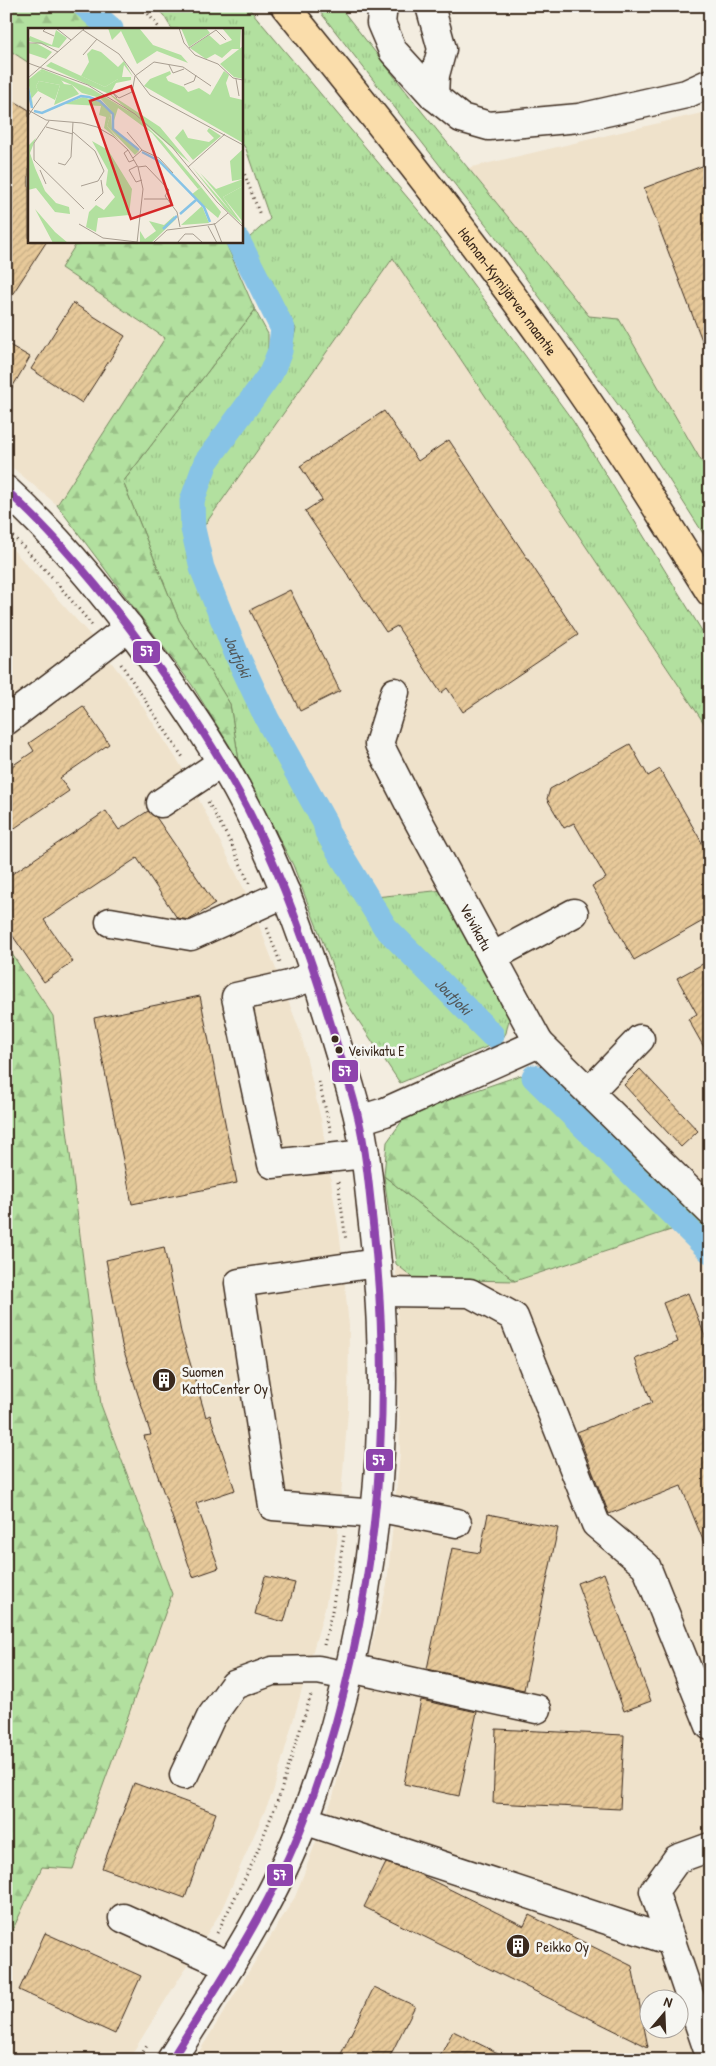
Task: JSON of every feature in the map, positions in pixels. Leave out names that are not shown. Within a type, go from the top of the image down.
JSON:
[{"type":"highway","name":"Holman–Kymijärven maantie","points":[[285,6],[471,239],[554,352],[625,457],[710,592]]},
{"type":"street","points":[[383,6],[381,23],[393,51],[434,96],[461,118],[489,126],[514,125],[598,113],[686,94],[710,83]]},
{"type":"street","points":[[430,6],[442,50],[435,75],[434,96]]},
{"type":"street","points":[[9,498],[76,559],[129,627],[179,694],[222,763],[256,826],[286,893],[316,975],[359,1120],[365,1154],[377,1263],[380,1292],[382,1431],[376,1510],[366,1589],[349,1672],[321,1770],[304,1820],[277,1881],[250,1933],[171,2060]]},
{"type":"street","points":[[6,721],[129,627]]},
{"type":"street","name":"Veivikatu","points":[[395,692],[379,744],[413,812],[539,1043],[710,1211]]},
{"type":"street","points":[[161,803],[222,763]]},
{"type":"street","points":[[110,922],[191,936],[286,893]]},
{"type":"street","points":[[492,957],[574,913]]},
{"type":"street","points":[[316,975],[290,985],[236,997],[272,1164],[365,1154]]},
{"type":"street","points":[[589,1092],[640,1039]]},
{"type":"street","points":[[359,1120],[385,1112],[539,1043]]},
{"type":"street","points":[[377,1263],[239,1283],[273,1506],[376,1510],[457,1523]]},
{"type":"street","points":[[380,1292],[470,1294],[514,1317],[596,1524],[646,1566],[710,1726]]},
{"type":"street","points":[[184,1775],[210,1717],[234,1685],[272,1671],[318,1670],[349,1672],[536,1709]]},
{"type":"street","points":[[304,1820],[671,1941]]},
{"type":"street","points":[[710,1847],[677,1859],[654,1891],[710,2056]]},
{"type":"street","points":[[123,1918],[230,1966]]},
{"type":"path","points":[[142,6],[159,28]]},
{"type":"path","points":[[242,168],[260,215]]},
{"type":"shaded area","points":[[6,48],[28,62],[28,242],[77,242],[61,268],[165,338],[57,505],[6,462]]},
{"type":"shaded area","points":[[710,111],[710,476],[619,319],[589,316],[468,168]]},
{"type":"shaded area","points":[[393,258],[710,732],[710,1196],[547,1036],[444,890],[375,897],[348,852],[264,696],[223,605],[206,557],[204,526]]},
{"type":"shaded area","points":[[6,542],[92,637],[128,684],[185,772],[248,897],[301,1034],[322,1124],[340,1238],[349,1326],[348,1411],[337,1543],[325,1608],[273,1792],[220,1913],[128,2060],[6,2060],[6,1944],[172,1594],[101,1405],[53,1016],[6,945]]},
{"type":"shaded area","points":[[677,1228],[710,1259],[710,2060],[194,2060],[295,1897],[333,1797],[387,1585],[400,1453],[396,1264],[415,1279],[515,1281]]},
{"type":"green space","points":[[6,6],[69,6],[95,28],[28,28],[28,62],[6,48]]},
{"type":"green space","points":[[155,6],[247,6],[423,216],[573,421],[710,644],[710,732],[393,258],[204,526],[203,502],[212,466],[281,372],[288,358],[296,329],[249,238],[270,219],[246,149],[242,143],[242,28],[171,28]]},
{"type":"green space","points":[[319,6],[339,6],[423,113],[589,316],[619,319],[710,476],[710,544],[643,439],[495,236],[317,8]]},
{"type":"green space","points":[[77,242],[225,242],[255,310],[123,482],[179,620],[230,704],[239,761],[192,685],[57,505],[165,338],[61,268]]},
{"type":"green space","points":[[255,310],[268,334],[268,358],[255,380],[196,459],[183,498],[189,557],[233,666],[305,809],[363,913],[489,1046],[400,1083],[346,1002],[293,865],[239,761],[230,704],[179,620],[123,482]]},
{"type":"green space","points":[[444,890],[510,1015],[503,1038],[415,952],[390,924],[375,897]]},
{"type":"green space","points":[[6,945],[53,1016],[101,1405],[172,1594],[73,1869],[42,1867],[6,1944]]},
{"type":"green space","points":[[532,1070],[558,1075],[710,1226],[710,1245]]},
{"type":"green space","points":[[521,1075],[677,1228],[515,1281],[384,1176],[387,1142],[407,1114]]},
{"type":"green space","points":[[384,1176],[515,1281],[415,1279],[396,1264]]},
{"type":"building","points":[[6,96],[28,109],[28,242],[46,242],[6,304]]},
{"type":"building","points":[[710,163],[710,356],[708,356],[644,188]]},
{"type":"building","points":[[73,303],[125,336],[82,403],[31,369]]},
{"type":"building","points":[[6,343],[30,357],[6,398]]},
{"type":"building","points":[[384,411],[418,461],[449,440],[578,635],[463,712],[447,688],[441,693],[397,626],[386,632],[305,511],[322,500],[300,466]]},
{"type":"building","points":[[290,590],[340,691],[300,711],[250,610]]},
{"type":"building","points":[[83,706],[109,744],[60,778],[69,791],[6,834],[6,770],[34,751],[29,743]]},
{"type":"building","points":[[630,744],[648,776],[660,769],[710,857],[710,917],[634,960],[592,886],[606,878],[574,823],[564,828],[547,799],[550,789]]},
{"type":"building","points":[[106,811],[119,830],[148,811],[156,817],[215,904],[189,920],[177,918],[137,858],[44,920],[73,962],[44,982],[6,926],[6,878]]},
{"type":"building","points":[[710,960],[710,1058],[688,1019],[697,1014],[677,978]]},
{"type":"building","points":[[200,996],[237,1183],[132,1204],[94,1018]]},
{"type":"building","points":[[640,1069],[698,1131],[681,1147],[624,1085]]},
{"type":"building","name":"Suomen KattoCenter Oy","points":[[164,1247],[181,1332],[206,1417],[210,1415],[235,1490],[196,1503],[219,1568],[193,1577],[144,1436],[151,1435],[122,1345],[106,1260]]},
{"type":"building","points":[[688,1293],[710,1349],[709,1555],[681,1486],[609,1514],[577,1432],[652,1403],[635,1359],[678,1342],[663,1303]]},
{"type":"building","points":[[488,1514],[558,1528],[524,1690],[427,1669],[452,1548],[480,1553]]},
{"type":"building","points":[[604,1573],[651,1701],[624,1711],[577,1583]]},
{"type":"building","points":[[265,1576],[295,1583],[284,1622],[255,1614]]},
{"type":"building","points":[[421,1700],[477,1712],[459,1796],[404,1784]]},
{"type":"building","points":[[496,1729],[624,1735],[620,1809],[493,1803]]},
{"type":"building","points":[[134,1783],[216,1813],[185,1898],[102,1868]]},
{"type":"building","name":"Peikko Oy","points":[[386,1863],[419,1874],[524,1926],[529,1915],[632,1966],[638,1996],[638,2038],[646,2038],[648,2047],[364,1907]]},
{"type":"building","points":[[45,1933],[141,1976],[115,2034],[19,1990]]},
{"type":"building","points":[[374,1987],[415,2006],[388,2060],[338,2060]]},
{"type":"building","points":[[453,2031],[512,2060],[438,2060]]},
{"type":"waterway","name":"Joutjoki","points":[[85,6],[110,28]]},
{"type":"waterway","name":"Joutjoki","points":[[239,242],[283,329],[280,351],[271,373],[206,462],[192,501],[193,529],[202,568],[237,655],[267,719],[325,823],[327,832],[385,927],[492,1035]]},
{"type":"waterway","name":"Joutjoki","points":[[534,1077],[710,1251]]},
{"type":"transit line","name":"57","points":[[6,490],[43,526],[111,604],[174,689],[204,734],[245,804],[280,879],[319,985],[351,1090],[359,1121],[368,1172],[380,1299],[382,1375],[380,1450],[374,1525],[363,1600],[348,1674],[329,1746],[305,1818],[292,1850],[277,1882],[244,1942],[171,2060]]},
{"type":"place","name":"Veivikatu E","points":[[339,1050]]},
{"type":"place","name":"Suomen KattoCenter Oy","points":[[164,1380]]},
{"type":"place","name":"Peikko Oy","points":[[518,1946]]}]
